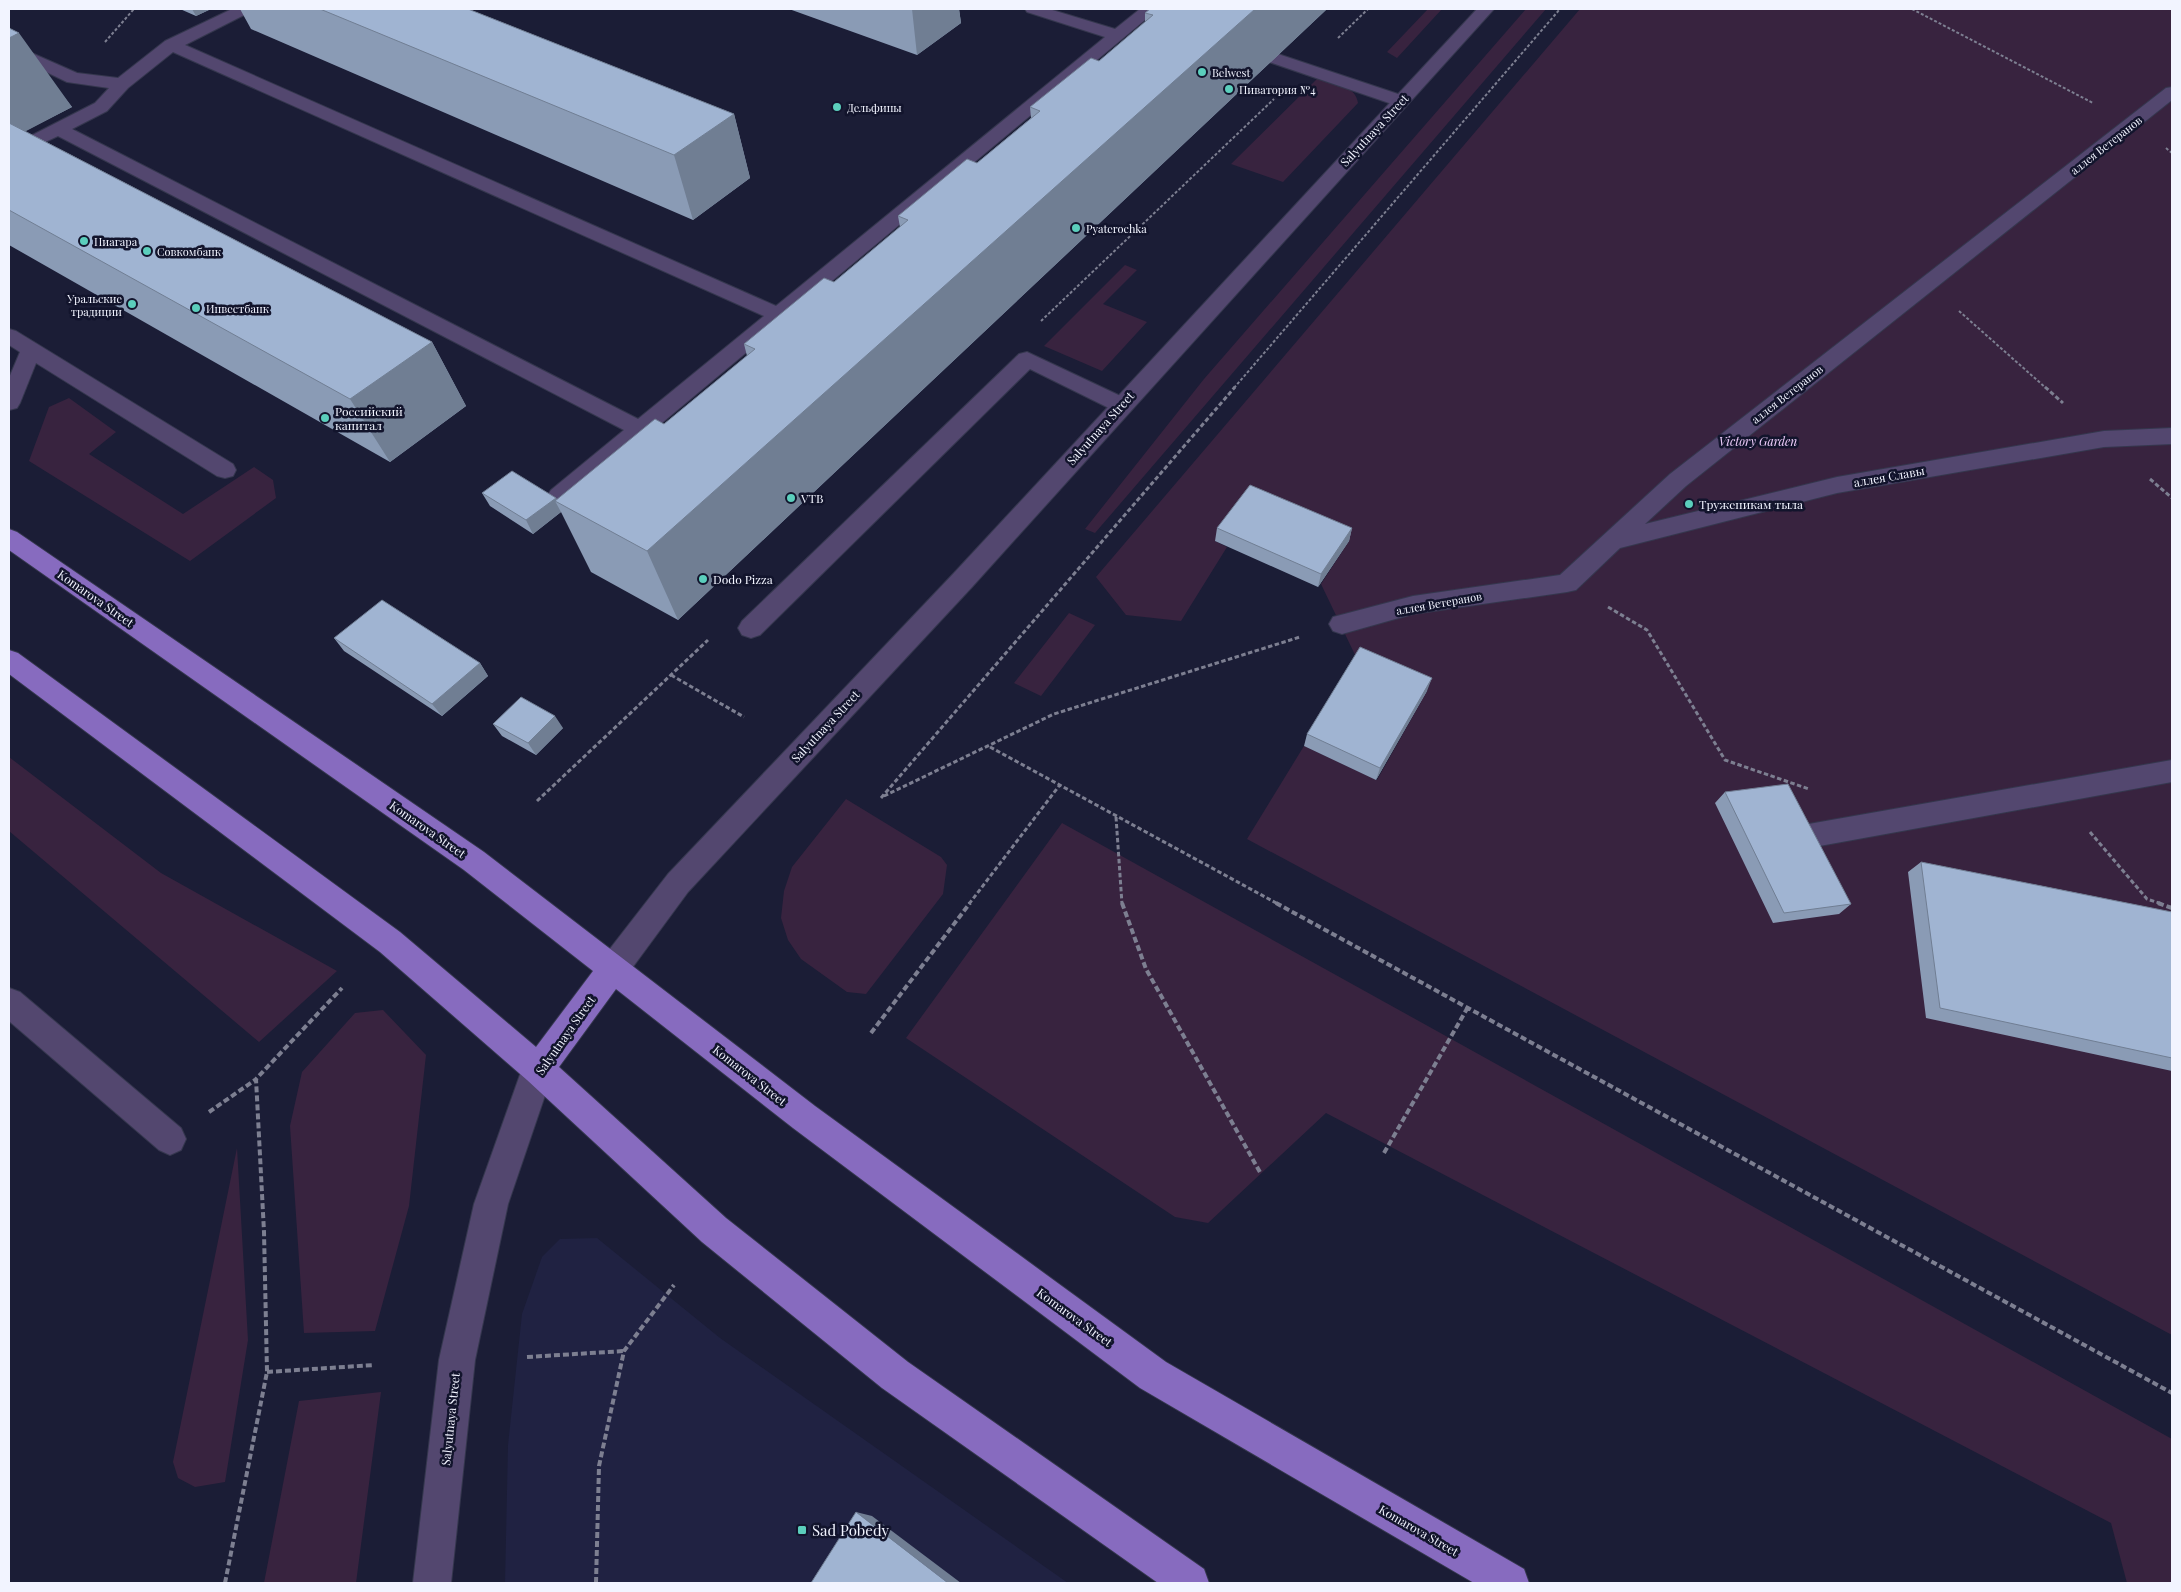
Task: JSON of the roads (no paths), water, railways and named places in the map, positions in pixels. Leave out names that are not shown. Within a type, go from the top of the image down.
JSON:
[{"type":"main road","name":"Komarova Street","points":[[9,538],[474,861],[804,1117],[1154,1375],[1510,1583]]},
{"type":"main road","points":[[9,660],[390,942],[538,1069],[714,1230],[895,1375],[1190,1583]]},
{"type":"main road","name":"Salyutnaya Street","points":[[538,1069],[613,969]]},
{"type":"street","points":[[9,154],[101,107],[122,84],[171,45],[244,9]]},
{"type":"street","points":[[1034,9],[1116,35]]},
{"type":"street","name":"Salyutnaya Street","points":[[613,969],[678,883],[962,580],[1121,404],[1486,9]]},
{"type":"street","points":[[559,496],[779,316],[1116,35],[1151,15]]},
{"type":"street","points":[[171,45],[779,316]]},
{"type":"street","points":[[9,48],[73,78],[122,84]]},
{"type":"street","points":[[1275,58],[1401,101]]},
{"type":"street","name":"аллея Ветеранов","points":[[1342,624],[1414,605],[1567,583],[1678,480],[2134,124],[2172,92]]},
{"type":"street","points":[[59,129],[640,430]]},
{"type":"street","points":[[9,336],[225,470]]},
{"type":"street","points":[[9,403],[31,350]]},
{"type":"street","points":[[752,628],[1027,358],[1121,404]]},
{"type":"street","name":"аллея Славы","points":[[1609,542],[1837,485],[2104,439],[2172,436]]},
{"type":"street","points":[[1803,837],[2172,771]]},
{"type":"street","points":[[9,1002],[170,1139]]},
{"type":"street","name":"Salyutnaya Street","points":[[432,1583],[457,1360],[491,1204],[538,1069]]},
{"type":"place","name":"Belwest","points":[[1202,72]]},
{"type":"place","name":"Пиватория №4","points":[[1229,89]]},
{"type":"place","name":"Дельфины","points":[[837,107]]},
{"type":"place","name":"Pyaterochka","points":[[1076,228]]},
{"type":"place","name":"Ниагара","points":[[84,241]]},
{"type":"place","name":"Совкомбанк","points":[[147,251]]},
{"type":"place","name":"Уральские традиции","points":[[132,304]]},
{"type":"place","name":"Инвестбанк","points":[[196,308]]},
{"type":"place","name":"Российский капитал","points":[[325,418]]},
{"type":"place","name":"VTB","points":[[791,498]]},
{"type":"place","name":"Труженикам тыла","points":[[1689,504]]},
{"type":"place","name":"Dodo Pizza","points":[[703,579]]},
{"type":"place","name":"Sad Pobedy","points":[[802,1530]]},
{"type":"park label","name":"Victory Garden","points":[[1758,441]]}]
